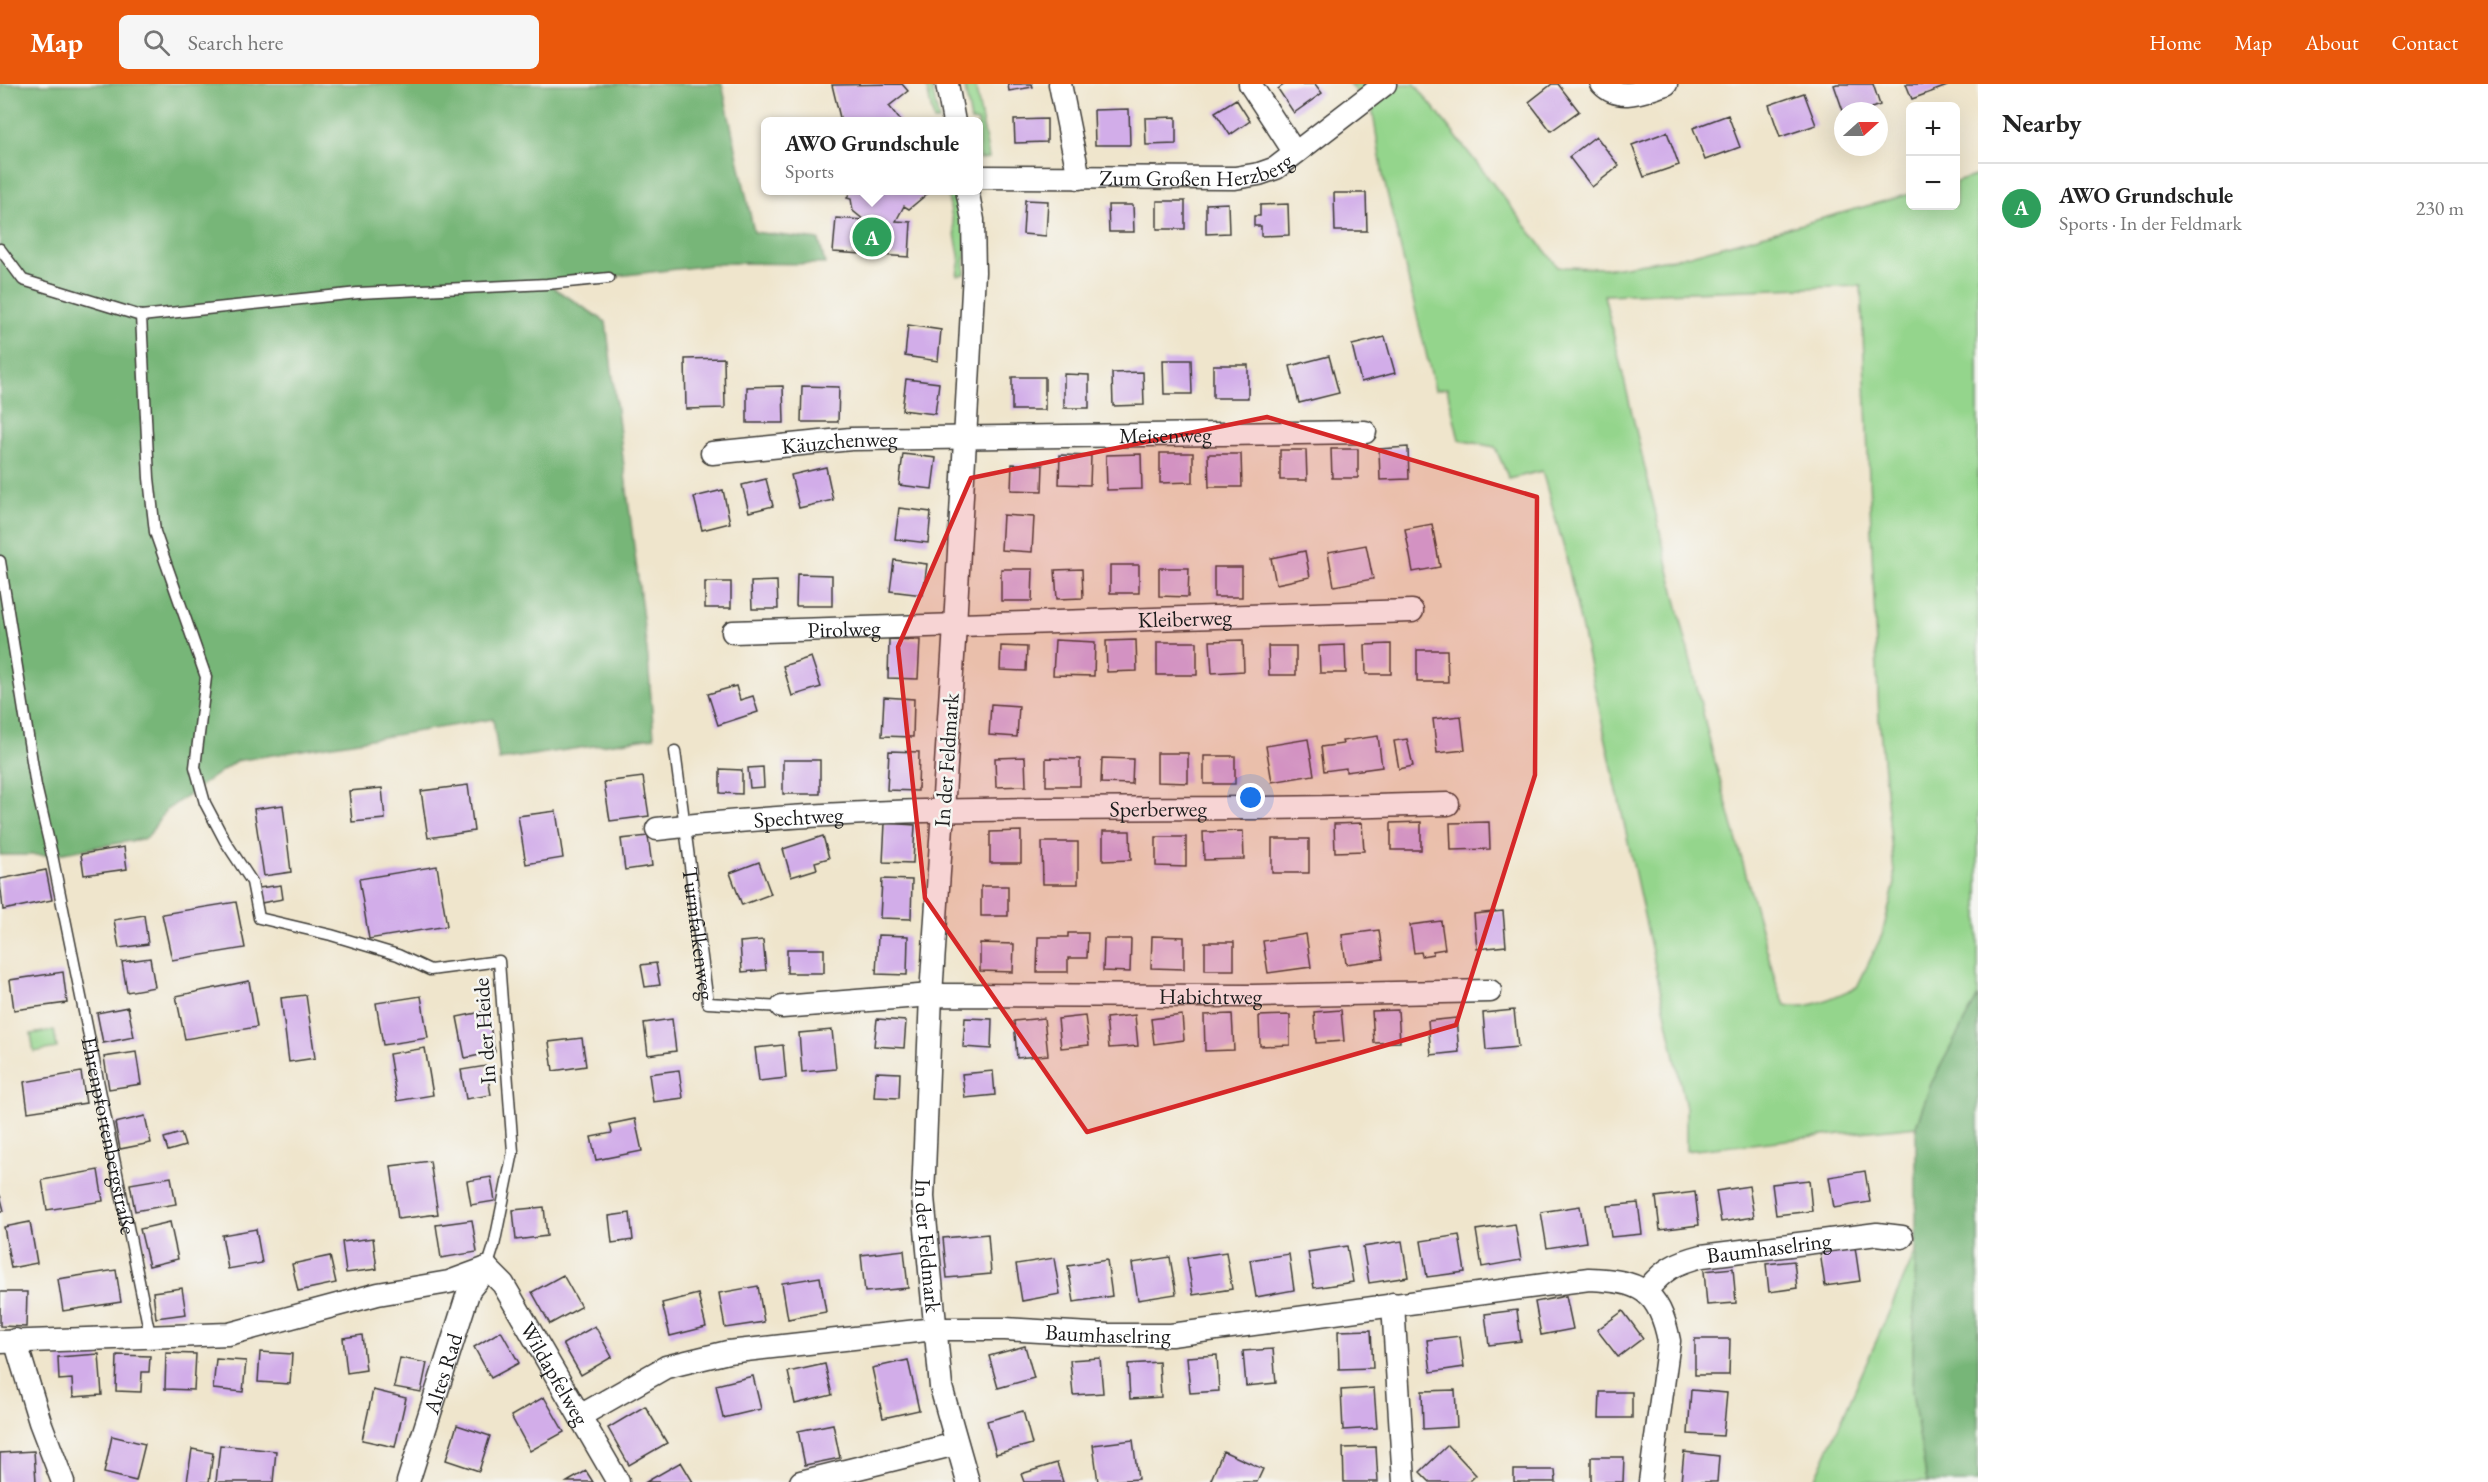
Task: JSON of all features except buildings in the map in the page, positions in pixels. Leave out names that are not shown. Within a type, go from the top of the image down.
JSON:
[{"type":"street","points":[[947,84],[953,117]]},
{"type":"street","points":[[1060,84],[1079,178]]},
{"type":"street","points":[[1250,84],[1296,153]]},
{"type":"street","name":"Zum Großen Herzberg","points":[[983,177],[1234,178],[1259,174],[1276,168],[1384,84]]},
{"type":"street","points":[[1602,84],[1615,93],[1624,95],[1666,84]]},
{"type":"street","name":"In der Feldmark","points":[[968,195],[973,220],[974,272],[955,626],[931,995],[922,1197],[942,1387],[968,1482]]},
{"type":"street","name":"Meisenweg","points":[[965,438],[1365,432]]},
{"type":"street","name":"Käuzchenweg","points":[[712,453],[851,439],[965,438]]},
{"type":"street","name":"Kleiberweg","points":[[955,626],[1412,611]]},
{"type":"street","name":"Pirolweg","points":[[733,632],[955,626]]},
{"type":"street","name":"Sperberweg","points":[[942,809],[1251,808],[1448,804]]},
{"type":"street","name":"Spechtweg","points":[[657,829],[761,819],[942,809]]},
{"type":"street","name":"Habichtweg","points":[[931,995],[1252,996],[1490,991]]},
{"type":"street","name":"Turmfalkenweg","points":[[782,1007],[931,995]]},
{"type":"street","name":"Baumhaselring","points":[[580,1416],[666,1367],[728,1352],[935,1329],[1171,1335],[1589,1279],[1620,1280],[1646,1291],[1659,1275],[1679,1262],[1702,1256],[1877,1234],[1902,1237]]},
{"type":"street","points":[[63,1482],[7,1341],[229,1334],[378,1294],[449,1282],[487,1268]]},
{"type":"street","name":"Wildapfelweg","points":[[487,1268],[503,1284],[618,1482]]},
{"type":"street","name":"Altes Rad","points":[[408,1482],[469,1290],[487,1268]]},
{"type":"street","points":[[1646,1291],[1657,1305],[1665,1323],[1669,1341],[1650,1482]]},
{"type":"street","points":[[1394,1304],[1404,1482]]},
{"type":"street","points":[[801,1482],[956,1444]]},
{"type":"lane","points":[[0,249],[23,280],[141,316],[358,293],[547,284],[609,278]]},
{"type":"lane","name":"In der Heide","points":[[141,316],[149,478],[155,532],[206,677],[195,767],[205,803],[225,841],[252,882],[259,918],[331,935],[398,955],[430,970],[498,961],[513,1152],[494,1246],[487,1268]]},
{"type":"lane","name":"Ehrenpfortenbergstraße","points":[[0,561],[36,786],[150,1335]]},
{"type":"lane","name":"Turmfalkenweg","points":[[675,751],[708,1003],[782,1007]]},
{"type":"highlighted area","points":[[1267,417],[1537,497],[1535,775],[1456,1025],[1087,1132],[925,898],[898,647],[971,478]]},
{"type":"green space","points":[[0,84],[722,84],[754,232],[819,240],[825,264],[729,263],[548,284],[606,322],[648,659],[654,737],[499,760],[493,719],[236,761],[165,811],[147,838],[52,855],[0,855]]},
{"type":"green space","points":[[926,84],[931,84],[938,117],[933,117]]},
{"type":"green space","points":[[964,84],[975,84],[981,117],[970,117]]},
{"type":"green space","points":[[1349,84],[1415,84],[1558,267],[1612,268],[1683,257],[1906,195],[1906,210],[1960,210],[1960,181],[1978,175],[1978,996],[1931,1084],[1916,1126],[1686,1151],[1686,1108],[1565,552],[1542,471],[1509,479],[1495,447],[1459,440],[1447,388],[1435,390],[1383,176],[1372,107]],"holes":[[[1861,286],[1879,719],[1895,883],[1882,935],[1857,987],[1813,1004],[1785,1005],[1776,983],[1712,751],[1604,295]]]},
{"type":"green space","points":[[983,126],[989,158],[983,159]]},
{"type":"green space","points":[[948,195],[961,195],[966,221],[965,274],[957,275],[960,260]]},
{"type":"green space","points":[[1978,996],[1978,1482],[1927,1482],[1912,1392],[1916,1251],[1916,1126],[1931,1084]]},
{"type":"green space","points":[[54,1030],[57,1048],[34,1052],[31,1034]]},
{"type":"green space","points":[[1916,1251],[1912,1392],[1927,1482],[1814,1482]]},
{"type":"place","name":"AWO Grundschule","points":[[872,237]]}]
